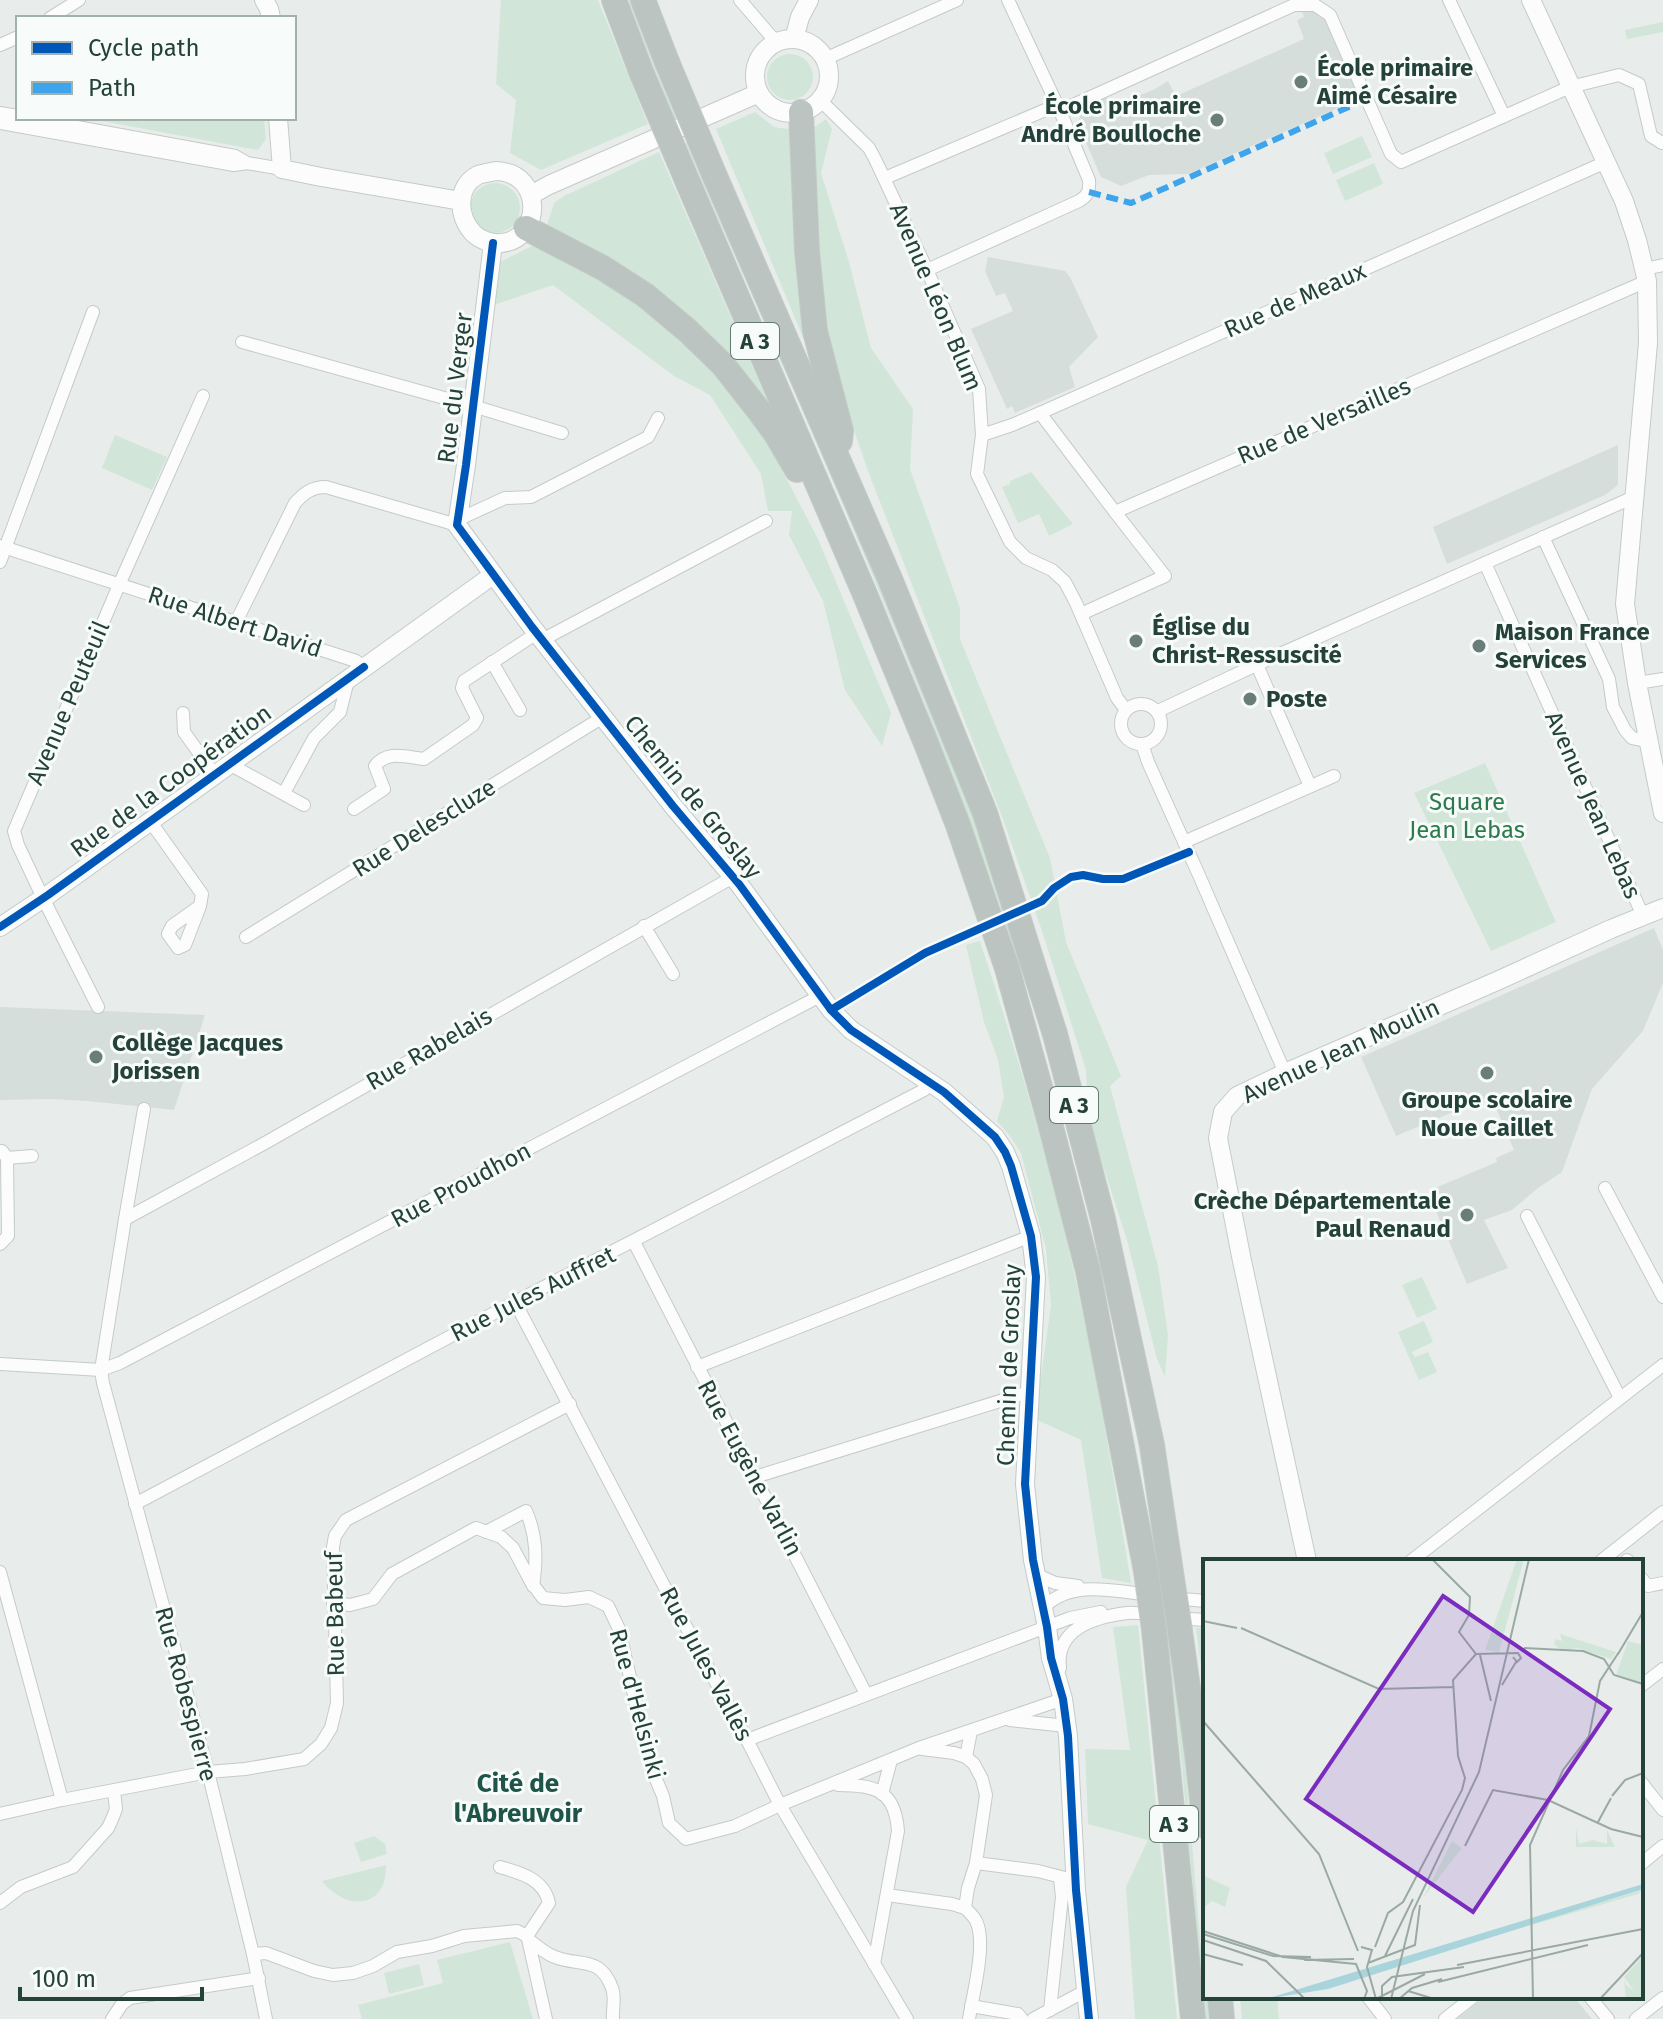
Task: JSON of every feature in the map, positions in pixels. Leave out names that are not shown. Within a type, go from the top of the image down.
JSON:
[{"type":"highway","name":"A 3","points":[[614,0],[642,74],[926,743],[1007,968],[1088,1271],[1146,1571],[1193,2019]]},
{"type":"highway","name":"A 3","points":[[643,0],[714,174],[890,579],[985,813],[1055,1034],[1103,1219],[1152,1445],[1203,1808]]},
{"type":"highway","points":[[810,106],[807,251],[815,331],[841,431],[838,459]]},
{"type":"highway","points":[[526,228],[603,268],[645,295],[688,331],[723,365],[776,434],[794,467],[822,496]]},
{"type":"highway","points":[[1220,1999],[1222,2019]]},
{"type":"street","points":[[53,16],[79,0]]},
{"type":"street","points":[[740,0],[785,41]]},
{"type":"street","points":[[825,59],[957,0]]},
{"type":"street","points":[[927,270],[1079,201],[1089,192],[1089,180],[1008,0]]},
{"type":"street","points":[[1449,0],[1504,116]]},
{"type":"street","points":[[1531,0],[1624,201],[1645,275],[1648,343],[1625,604],[1663,813]]},
{"type":"street","points":[[885,178],[1058,108],[1294,5],[1315,5],[1330,15],[1391,154],[1401,162],[1570,87],[1619,75],[1639,84],[1651,136],[1662,143]]},
{"type":"street","points":[[785,41],[802,6]]},
{"type":"street","points":[[785,41],[804,41],[814,46],[825,59],[828,83],[810,106],[789,113],[777,110],[759,93],[755,70],[766,49],[785,41]]},
{"type":"street","points":[[531,195],[563,178],[759,93]]},
{"type":"street","name":"Avenue Léon Blum","points":[[810,106],[869,148],[885,178],[979,389],[982,435],[977,474],[1010,542],[1026,558],[1052,570],[1065,582],[1117,698],[1126,710],[1121,729],[1129,740],[1142,744],[1285,1073]]},
{"type":"street","points":[[39,120],[235,156],[247,163]]},
{"type":"street","points":[[278,120],[282,169]]},
{"type":"street","points":[[0,123],[461,201]]},
{"type":"street","name":"Rue de Meaux","points":[[982,435],[1040,413],[1606,162]]},
{"type":"street","points":[[507,171],[517,175],[531,195],[533,212],[526,228],[517,239],[505,243],[493,243],[478,237],[466,225],[461,213],[466,186],[478,175],[507,171]]},
{"type":"street","name":"Rue du Verger","points":[[459,527],[493,243]]},
{"type":"street","name":"Rue de Versailles","points":[[1115,512],[1663,265]]},
{"type":"street","points":[[0,562],[3,546],[93,312]]},
{"type":"street","points":[[242,342],[562,433]]},
{"type":"street","name":"Avenue Peuteuil","points":[[98,1007],[43,898],[14,831],[203,396]]},
{"type":"street","points":[[1040,413],[1165,576],[1081,614]]},
{"type":"street","points":[[236,622],[295,503],[317,487],[326,487],[459,527],[505,498],[531,497],[648,437],[658,418]]},
{"type":"street","points":[[1158,711],[1634,497]]},
{"type":"street","points":[[354,809],[384,789],[375,766],[381,759],[390,755],[424,759],[473,725],[477,718],[462,688],[464,681],[539,636],[766,521]]},
{"type":"street","name":"Chemin de Groslay","points":[[459,527],[539,636],[733,877],[820,996],[851,1030],[944,1092],[971,1115],[995,1137],[1011,1166],[1031,1236],[1036,1277],[1025,1484],[1035,1574],[1051,1658],[1063,1699],[1068,1878],[1089,2019]]},
{"type":"street","points":[[1543,537],[1609,679],[1613,707],[1632,738],[1648,741]]},
{"type":"street","name":"Rue Albert David","points":[[3,546],[356,661],[356,672]]},
{"type":"street","name":"Avenue Jean Lebas","points":[[1485,563],[1643,916]]},
{"type":"street","points":[[284,793],[314,738],[340,712],[356,672],[493,575]]},
{"type":"street","points":[[492,662],[520,710]]},
{"type":"street","points":[[1257,665],[1310,786]]},
{"type":"street","name":"Rue de la Coopération","points":[[0,927],[356,672]]},
{"type":"street","points":[[1637,683],[1663,679]]},
{"type":"street","points":[[1126,710],[1132,705],[1146,703],[1158,711],[1162,723],[1158,735],[1142,744]]},
{"type":"street","points":[[183,713],[184,732],[222,769],[284,793],[304,805]]},
{"type":"street","name":"Rue Delescluze","points":[[246,937],[603,717]]},
{"type":"street","points":[[1184,842],[1334,776]]},
{"type":"street","points":[[150,821],[200,889],[200,906]]},
{"type":"street","name":"Rue Rabelais","points":[[125,1219],[733,877]]},
{"type":"street","name":"Avenue Jean Moulin","points":[[1307,1559],[1218,1138],[1223,1112],[1237,1096],[1285,1073],[1663,908]]},
{"type":"street","points":[[644,926],[673,974]]},
{"type":"street","name":"Rue Proudhon","points":[[101,1370],[147,1349],[820,996]]},
{"type":"street","name":"Rue Jules Auffret","points":[[135,1504],[924,1090],[931,1083]]},
{"type":"street","points":[[0,1364],[101,1370],[144,1109]]},
{"type":"street","points":[[0,1244],[8,1236],[4,1154],[32,1156]]},
{"type":"street","points":[[1605,1188],[1663,1297]]},
{"type":"street","points":[[1527,1216],[1620,1398]]},
{"type":"street","points":[[697,1367],[1031,1236]]},
{"type":"street","name":"Rue Eugène Varlin","points":[[634,1242],[866,1694]]},
{"type":"street","name":"Rue Jules Vallès","points":[[515,1302],[780,1805],[907,2019]]},
{"type":"street","points":[[1414,1559],[1663,1365]]},
{"type":"street","name":"Rue Robespierre","points":[[101,1370],[208,1772],[259,1978],[266,2019]]},
{"type":"street","points":[[755,1477],[1029,1392]]},
{"type":"street","name":"Rue Babeuf","points":[[0,1814],[208,1772],[304,1759],[321,1744],[331,1728],[337,1703],[333,1547],[335,1536],[346,1520],[570,1404]]},
{"type":"street","points":[[486,1532],[526,1511],[532,1525],[537,1557],[533,1586]]},
{"type":"street","points":[[1604,1559],[1663,1512]]},
{"type":"street","points":[[333,1603],[350,1605],[373,1599],[392,1574],[476,1528],[501,1537],[513,1548],[533,1586]]},
{"type":"street","points":[[0,1572],[62,1800]]},
{"type":"street","points":[[1035,1574],[1055,1583],[1203,1601]]},
{"type":"street","points":[[1643,1580],[1648,1586],[1663,1583]]},
{"type":"street","name":"Rue d'Helsinki","points":[[533,1586],[543,1598],[565,1600],[589,1597],[608,1606],[619,1629],[650,1765],[663,1796],[669,1823],[686,1839],[735,1826],[780,1805]]},
{"type":"street","points":[[1043,1608],[1054,1597],[1071,1591],[1097,1589]]},
{"type":"street","points":[[747,1740],[1070,1618],[1098,1612],[1203,1620]]},
{"type":"street","points":[[780,1805],[919,1748],[1063,1699],[1058,1656],[1063,1641],[1075,1629],[1089,1622],[1128,1613]]},
{"type":"street","points":[[1643,1684],[1663,1669]]},
{"type":"street","points":[[1003,1720],[1066,1726]]},
{"type":"street","points":[[966,1757],[971,1731]]},
{"type":"street","points":[[919,1748],[966,1757],[982,1779],[986,1795],[976,1863],[965,1908]]},
{"type":"street","points":[[882,1794],[891,1760]]},
{"type":"street","points":[[829,1785],[874,1787],[890,1800],[898,1818],[874,1964]]},
{"type":"street","points":[[1643,1785],[1663,1810]]},
{"type":"street","points":[[0,1903],[21,1887],[73,1867],[108,1828],[116,1809],[114,1791]]},
{"type":"street","points":[[1643,1862],[1663,1846]]},
{"type":"street","points":[[976,1863],[1068,1878],[1062,1897],[1050,2010]]},
{"type":"street","points":[[500,1867],[539,1882],[548,1896],[549,1903],[528,1938],[546,2019]]},
{"type":"street","points":[[887,1895],[965,1908],[976,1919],[980,1932],[970,2012],[1018,2014],[1022,2019]]},
{"type":"street","points":[[253,1954],[266,1953],[333,1975],[353,1973],[373,1966],[397,1952],[464,1936],[517,1931],[552,1957],[591,1963],[605,1975],[612,1988],[613,2019]]},
{"type":"street","points":[[112,2019],[130,1998],[259,1978]]},
{"type":"street","points":[[1033,2019],[1087,1990]]},
{"type":"street","points":[[1636,2019],[1663,1998]]},
{"type":"street","points":[[1370,1999],[1385,2019]]},
{"type":"street","points":[[1445,2019],[1470,1999]]},
{"type":"street","points":[[1592,1999],[1608,2019]]},
{"type":"shaded area","points":[[1308,8],[1323,13],[1361,98],[1188,174],[1149,175],[1121,186],[1101,177],[1078,124],[1082,108],[1106,97],[1111,107],[1168,81],[1176,96],[1304,39],[1297,20],[1304,17],[1302,11]]},
{"type":"shaded area","points":[[988,257],[1065,271],[1098,337],[1069,367],[1075,387],[1015,413],[1012,406],[1007,409],[971,329],[1013,311],[1005,293],[996,296],[985,271]]},
{"type":"shaded area","points":[[1618,445],[1618,485],[1605,495],[1447,564],[1433,527]]},
{"type":"shaded area","name":"Groupe scolaire Noue Caillet","points":[[1654,928],[1663,950],[1663,983],[1643,1031],[1592,1089],[1562,1172],[1512,1210],[1484,1220],[1508,1268],[1467,1284],[1430,1197],[1437,1193],[1435,1188],[1497,1162],[1496,1158],[1514,1150],[1491,1096],[1396,1136],[1361,1057]]},
{"type":"shaded area","name":"Collège Jacques Jorissen","points":[[0,1007],[205,1015],[174,1110],[87,1101],[0,1100]]},
{"type":"shaded area","points":[[1482,1999],[1576,1999],[1592,2019],[1457,2019]]},
{"type":"green space","points":[[501,0],[598,0],[648,124],[541,170],[510,153],[516,100],[496,84]]},
{"type":"green space","points":[[627,0],[632,0],[679,119],[675,121]]},
{"type":"green space","points":[[1663,22],[1663,32],[1627,39],[1625,30]]},
{"type":"green space","points":[[790,54],[806,61],[813,77],[806,93],[790,100],[774,93],[767,77],[774,61]]},
{"type":"green space","points":[[755,112],[774,127],[795,130],[812,359],[716,129]]},
{"type":"green space","points":[[826,119],[832,129],[821,173],[849,262],[871,348],[913,409],[910,469],[960,608],[960,639],[1050,858],[1066,942],[1121,1076],[1110,1086],[1158,1266],[1168,1335],[1165,1377],[1157,1359],[1127,1240],[1088,1119],[1086,1070],[1043,934],[1004,822],[868,471],[838,384],[820,307],[812,129]]},
{"type":"green space","points":[[97,120],[264,120],[266,139],[258,150]]},
{"type":"green space","points":[[1362,136],[1372,157],[1333,174],[1324,153]]},
{"type":"green space","points":[[689,141],[908,652],[992,868],[1053,1057],[1102,1250],[1130,1379],[1127,1380],[1090,1218],[1048,1057],[979,848],[901,644],[685,143]]},
{"type":"green space","points":[[659,152],[781,432],[736,367],[546,229],[554,203],[564,196]]},
{"type":"green space","points":[[1374,163],[1383,184],[1345,201],[1336,180]]},
{"type":"green space","points":[[495,183],[513,190],[520,208],[513,226],[495,233],[477,226],[470,208],[477,190]]},
{"type":"green space","points":[[540,242],[657,315],[715,371],[769,445],[818,539],[891,713],[882,746],[845,690],[823,601],[789,535],[792,511],[768,511],[761,474],[710,395],[674,376],[553,285],[494,305],[500,262]]},
{"type":"green space","points":[[115,435],[167,457],[152,490],[102,468]]},
{"type":"green space","points":[[1031,472],[1073,524],[1049,536],[1039,514],[1018,523],[1002,487]]},
{"type":"green space","name":"Square Jean Lebas","points":[[1485,763],[1556,922],[1491,951],[1414,793]]},
{"type":"green space","points":[[980,941],[1036,1124],[1072,1262],[1102,1411],[1131,1583],[1102,1578],[1081,1440],[1035,1419],[1051,1305],[1046,1249],[1021,1153],[997,1121],[1004,1097],[998,1060],[984,1022],[966,945]]},
{"type":"green space","points":[[1422,1277],[1437,1309],[1417,1318],[1402,1285]]},
{"type":"green space","points":[[1424,1321],[1433,1342],[1412,1352],[1415,1357],[1428,1352],[1437,1372],[1419,1380],[1398,1332]]},
{"type":"green space","points":[[1131,1399],[1134,1399],[1168,1610],[1185,1761],[1203,1997],[1181,1758],[1163,1604]]},
{"type":"green space","points":[[1138,1625],[1177,2019],[1135,2019],[1126,1887],[1148,1840],[1088,1824],[1085,1749],[1130,1750],[1113,1627]]},
{"type":"green space","points":[[1196,1628],[1203,1628],[1203,1682]]},
{"type":"green space","points":[[374,1836],[385,1844],[387,1854],[361,1862],[354,1843]]},
{"type":"green space","points":[[386,1865],[380,1891],[363,1901],[342,1897],[322,1881]]},
{"type":"green space","points":[[510,1942],[533,2019],[362,2019],[358,2005],[443,1983],[437,1960]]},
{"type":"green space","points":[[419,1964],[424,1985],[389,1994],[384,1973]]},
{"type":"green space","points":[[1203,1999],[1207,1999],[1209,2019],[1205,2019]]},
{"type":"green space","points":[[1240,1999],[1277,1999],[1279,2019],[1242,2019]]},
{"type":"marked path","points":[[1089,192],[1131,203],[1367,99]]},
{"type":"cycle path","points":[[493,243],[457,525],[532,627],[673,806],[739,884],[831,1010],[851,1030],[944,1092],[995,1137],[1011,1166],[1031,1236],[1036,1277],[1025,1484],[1033,1560],[1068,1736],[1076,1890],[1089,2019]]},
{"type":"cycle path","points":[[0,927],[364,667]]},
{"type":"cycle path","points":[[831,1010],[925,953],[1042,901],[1071,877],[1083,875],[1123,879],[1189,852]]},
{"type":"place","name":"École primaire Aimé Césaire","points":[[1301,82]]},
{"type":"place","name":"École primaire André Boulloche","points":[[1217,120]]},
{"type":"place","name":"Église du Christ-Ressuscité","points":[[1136,641]]},
{"type":"place","name":"Maison France Services","points":[[1479,646]]},
{"type":"place","name":"Poste","points":[[1250,699]]},
{"type":"place","name":"Collège Jacques Jorissen","points":[[96,1057]]},
{"type":"place","name":"Groupe scolaire Noue Caillet","points":[[1487,1073]]},
{"type":"place","name":"Crèche Départementale Paul Renaud","points":[[1467,1215]]},
{"type":"district","name":"Cité de l'Abreuvoir","points":[[518,1798]]}]
